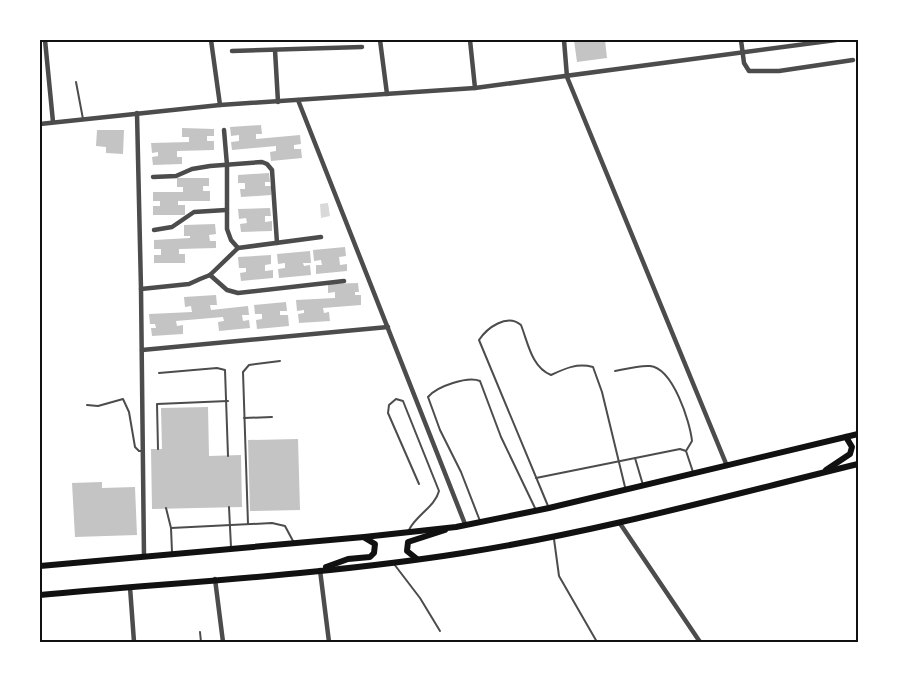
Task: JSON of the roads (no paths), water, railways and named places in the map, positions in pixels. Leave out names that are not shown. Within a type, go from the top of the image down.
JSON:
[{"type":"main road","points":[[40,566],[364,537],[456,526],[549,508],[858,434]]},
{"type":"main road","points":[[823,472],[850,454],[852,447],[846,437]]},
{"type":"main road","points":[[40,595],[320,570],[417,559],[554,537],[858,464]]},
{"type":"main road","points":[[417,559],[407,550],[408,542],[456,526]]},
{"type":"main road","points":[[320,570],[343,561],[370,557],[374,553],[375,544],[364,537]]},
{"type":"street","points":[[45,40],[53,122]]},
{"type":"street","points":[[211,40],[220,105]]},
{"type":"street","points":[[380,40],[387,94]]},
{"type":"street","points":[[470,40],[475,88]]},
{"type":"street","points":[[564,40],[567,77],[727,466]]},
{"type":"street","points":[[741,40],[744,63],[750,72],[779,71],[853,60]]},
{"type":"street","points":[[40,124],[220,105],[475,88],[836,40]]},
{"type":"street","points":[[232,51],[362,47]]},
{"type":"street","points":[[275,50],[278,102]]},
{"type":"street","points":[[298,100],[465,524]]},
{"type":"street","points":[[137,113],[142,289],[144,556]]},
{"type":"street","points":[[224,130],[228,234],[238,248]]},
{"type":"street","points":[[153,177],[176,176],[198,167],[262,162],[270,166],[277,243]]},
{"type":"street","points":[[154,230],[172,227],[194,212],[226,210]]},
{"type":"street","points":[[142,289],[189,284],[210,275],[238,248],[321,237]]},
{"type":"street","points":[[210,275],[227,290],[238,293],[344,281]]},
{"type":"street","points":[[142,350],[388,327]]},
{"type":"street","points":[[619,522],[700,642]]},
{"type":"street","points":[[320,570],[329,642]]},
{"type":"street","points":[[215,579],[223,642]]},
{"type":"street","points":[[130,586],[134,642]]},
{"type":"lane","points":[[76,82],[83,119]]},
{"type":"lane","points":[[549,508],[479,340],[483,333],[496,324],[508,320],[516,321],[521,325],[535,362],[544,373],[551,375],[572,366],[582,365],[593,368],[602,392],[626,490]]},
{"type":"lane","points":[[248,524],[244,369],[249,365],[280,361]]},
{"type":"lane","points":[[615,371],[651,366],[663,372],[679,396],[691,433],[692,441],[686,451],[693,474]]},
{"type":"lane","points":[[159,373],[217,368],[225,370],[228,401],[228,456]]},
{"type":"lane","points":[[480,521],[461,472],[440,430],[428,397],[446,386],[474,378],[480,381],[501,438],[536,510]]},
{"type":"lane","points":[[87,405],[98,406],[123,399],[126,402],[135,447],[139,451],[143,451]]},
{"type":"lane","points":[[408,532],[416,518],[434,501],[439,491],[403,401],[396,399],[389,404],[388,413],[419,484]]},
{"type":"lane","points":[[158,449],[157,404],[228,401]]},
{"type":"lane","points":[[244,418],[272,417]]},
{"type":"lane","points":[[536,478],[674,450],[686,451]]},
{"type":"lane","points":[[635,458],[644,485]]},
{"type":"lane","points":[[229,507],[231,549]]},
{"type":"lane","points":[[166,508],[171,528],[173,555]]},
{"type":"lane","points":[[171,528],[272,523],[285,526],[294,543]]},
{"type":"lane","points":[[554,537],[559,576],[597,642]]},
{"type":"lane","points":[[392,562],[420,598],[440,631]]},
{"type":"lane","points":[[200,632],[201,642]]}]
